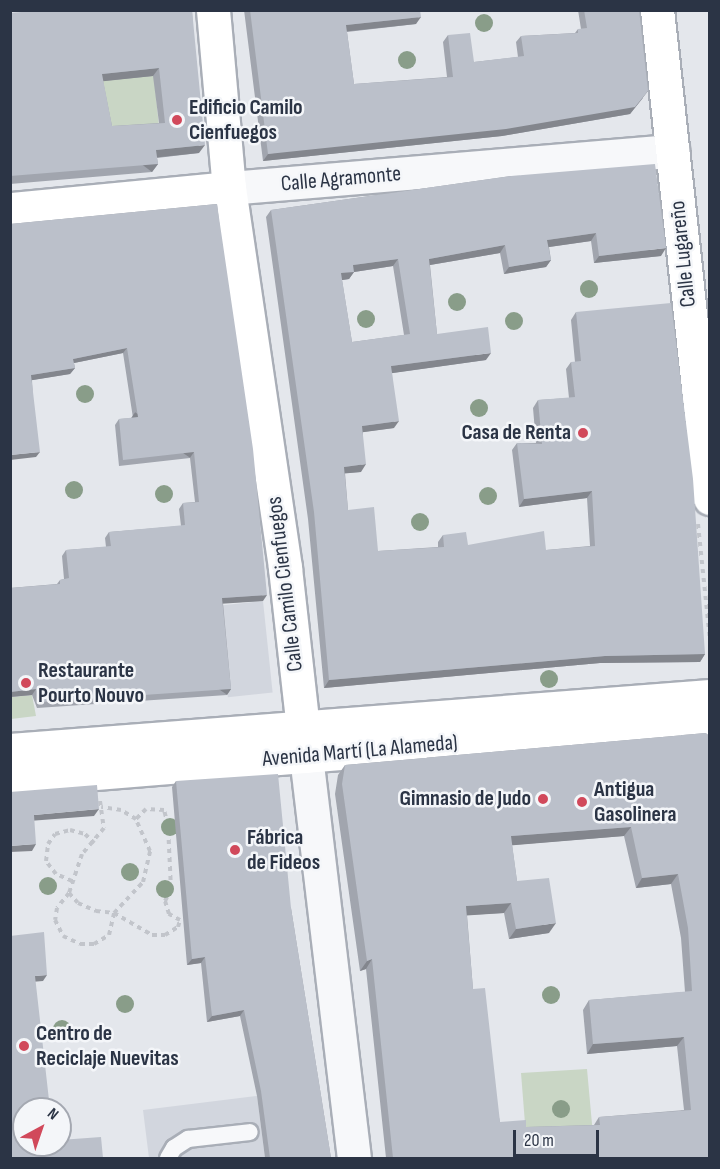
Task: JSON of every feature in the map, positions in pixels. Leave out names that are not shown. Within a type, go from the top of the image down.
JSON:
[{"type":"main road","name":"Calle Camilo Cienfuegos","points":[[213,10],[229,188],[285,568],[303,742]]},
{"type":"main road","name":"Calle Lugareño","points":[[657,10],[672,151],[703,510]]},
{"type":"main road","name":"Calle Agramonte","points":[[10,209],[229,188]]},
{"type":"main road","name":"Avenida Martí (La Alameda)","points":[[10,780],[303,742],[710,696]]},
{"type":"main road","name":"Avenida Martí (La Alameda)","points":[[10,750],[303,742],[710,723]]},
{"type":"street","name":"Calle Agramonte","points":[[229,188],[672,151]]},
{"type":"street","name":"Calle Camilo Cienfuegos","points":[[303,742],[354,1158]]},
{"type":"lane","points":[[168,1158],[174,1148],[188,1140],[250,1132]]},
{"type":"path","points":[[703,510],[710,640]]},
{"type":"path","points":[[101,807],[121,810],[136,819],[150,851],[149,866],[143,882],[114,913],[109,922],[109,935],[94,944],[80,945],[63,936],[55,920],[57,908],[69,893],[82,854],[94,843],[104,828],[101,807]]},
{"type":"path","points":[[69,893],[78,903],[96,911],[114,913],[152,935],[165,935],[178,927],[180,920],[169,914],[165,901],[171,889],[164,810],[146,809],[136,819]]},
{"type":"path","points":[[72,881],[56,874],[46,861],[55,834],[78,832],[94,843]]},
{"type":"shaded area","points":[[263,601],[273,692],[228,697],[218,606]]},
{"type":"shaded area","points":[[257,1096],[265,1158],[149,1158],[143,1110]]},
{"type":"green space","points":[[188,27],[155,86],[162,157],[151,158],[106,134],[96,82]]},
{"type":"green space","points":[[32,695],[36,716],[11,719],[11,697]]},
{"type":"green space","points":[[587,1069],[594,1146],[526,1136],[521,1073]]},
{"type":"building","points":[[45,10],[192,10],[205,145],[156,150],[158,164],[10,176],[10,13]],"holes":[[[159,68],[165,123],[112,126],[102,74]]]},
{"type":"building","points":[[250,10],[420,10],[421,17],[346,25],[354,84],[453,77],[448,35],[470,33],[474,62],[524,56],[521,36],[578,33],[578,29],[587,28],[584,10],[639,10],[648,91],[635,107],[506,129],[268,154]]},
{"type":"building","points":[[655,164],[666,248],[599,256],[596,233],[547,240],[551,260],[509,267],[505,245],[429,259],[437,334],[488,327],[491,353],[391,366],[399,421],[362,426],[366,464],[344,467],[348,510],[374,507],[378,551],[444,547],[443,535],[466,532],[468,545],[544,531],[546,550],[595,546],[592,491],[524,499],[517,443],[542,444],[538,400],[575,397],[571,362],[581,361],[576,312],[671,303],[693,479],[705,654],[605,656],[329,680],[314,512],[271,210],[511,176]],"holes":[[[398,259],[410,334],[352,342],[341,273],[354,272],[353,265]]]},
{"type":"building","points":[[217,204],[253,449],[267,595],[222,598],[231,689],[41,702],[36,689],[10,692],[10,588],[60,584],[60,580],[69,578],[66,550],[111,546],[109,532],[185,525],[183,503],[199,502],[194,452],[123,460],[119,419],[138,417],[127,348],[73,359],[75,368],[31,375],[40,452],[10,455],[10,224]]},
{"type":"building","points":[[706,733],[710,736],[710,1158],[393,1158],[372,959],[367,961],[342,784],[345,765]],"holes":[[[631,827],[642,878],[678,874],[688,928],[692,991],[589,1000],[593,1044],[684,1037],[691,1110],[599,1117],[600,1125],[526,1127],[526,1120],[500,1122],[485,988],[473,989],[466,906],[511,903],[516,929],[556,923],[549,878],[517,881],[511,836]]]},
{"type":"building","points":[[278,774],[291,908],[331,1158],[270,1158],[261,1091],[244,1010],[212,1016],[205,957],[192,959],[176,781]]},
{"type":"building","points":[[97,785],[99,809],[34,815],[36,844],[10,846],[10,792]]},
{"type":"building","name":"Centro de Reciclaje Nuevitas","points":[[44,932],[47,975],[35,976],[49,1097],[12,1097],[12,1157],[72,1157],[72,1139],[101,1137],[103,1158],[10,1158],[10,936]]},
{"type":"place","name":"Edificio Camilo Cienfuegos","points":[[177,120]]},
{"type":"place","name":"Casa de Renta","points":[[583,433]]},
{"type":"place","name":"Restaurante Pourto Nouvo","points":[[26,683]]},
{"type":"place","name":"Gimnasio de Judo","points":[[543,799]]},
{"type":"place","name":"Antigua Gasolinera","points":[[582,802]]},
{"type":"place","name":"Fábrica de Fideos","points":[[235,850]]},
{"type":"place","name":"Centro de Reciclaje Nuevitas","points":[[24,1046]]}]
